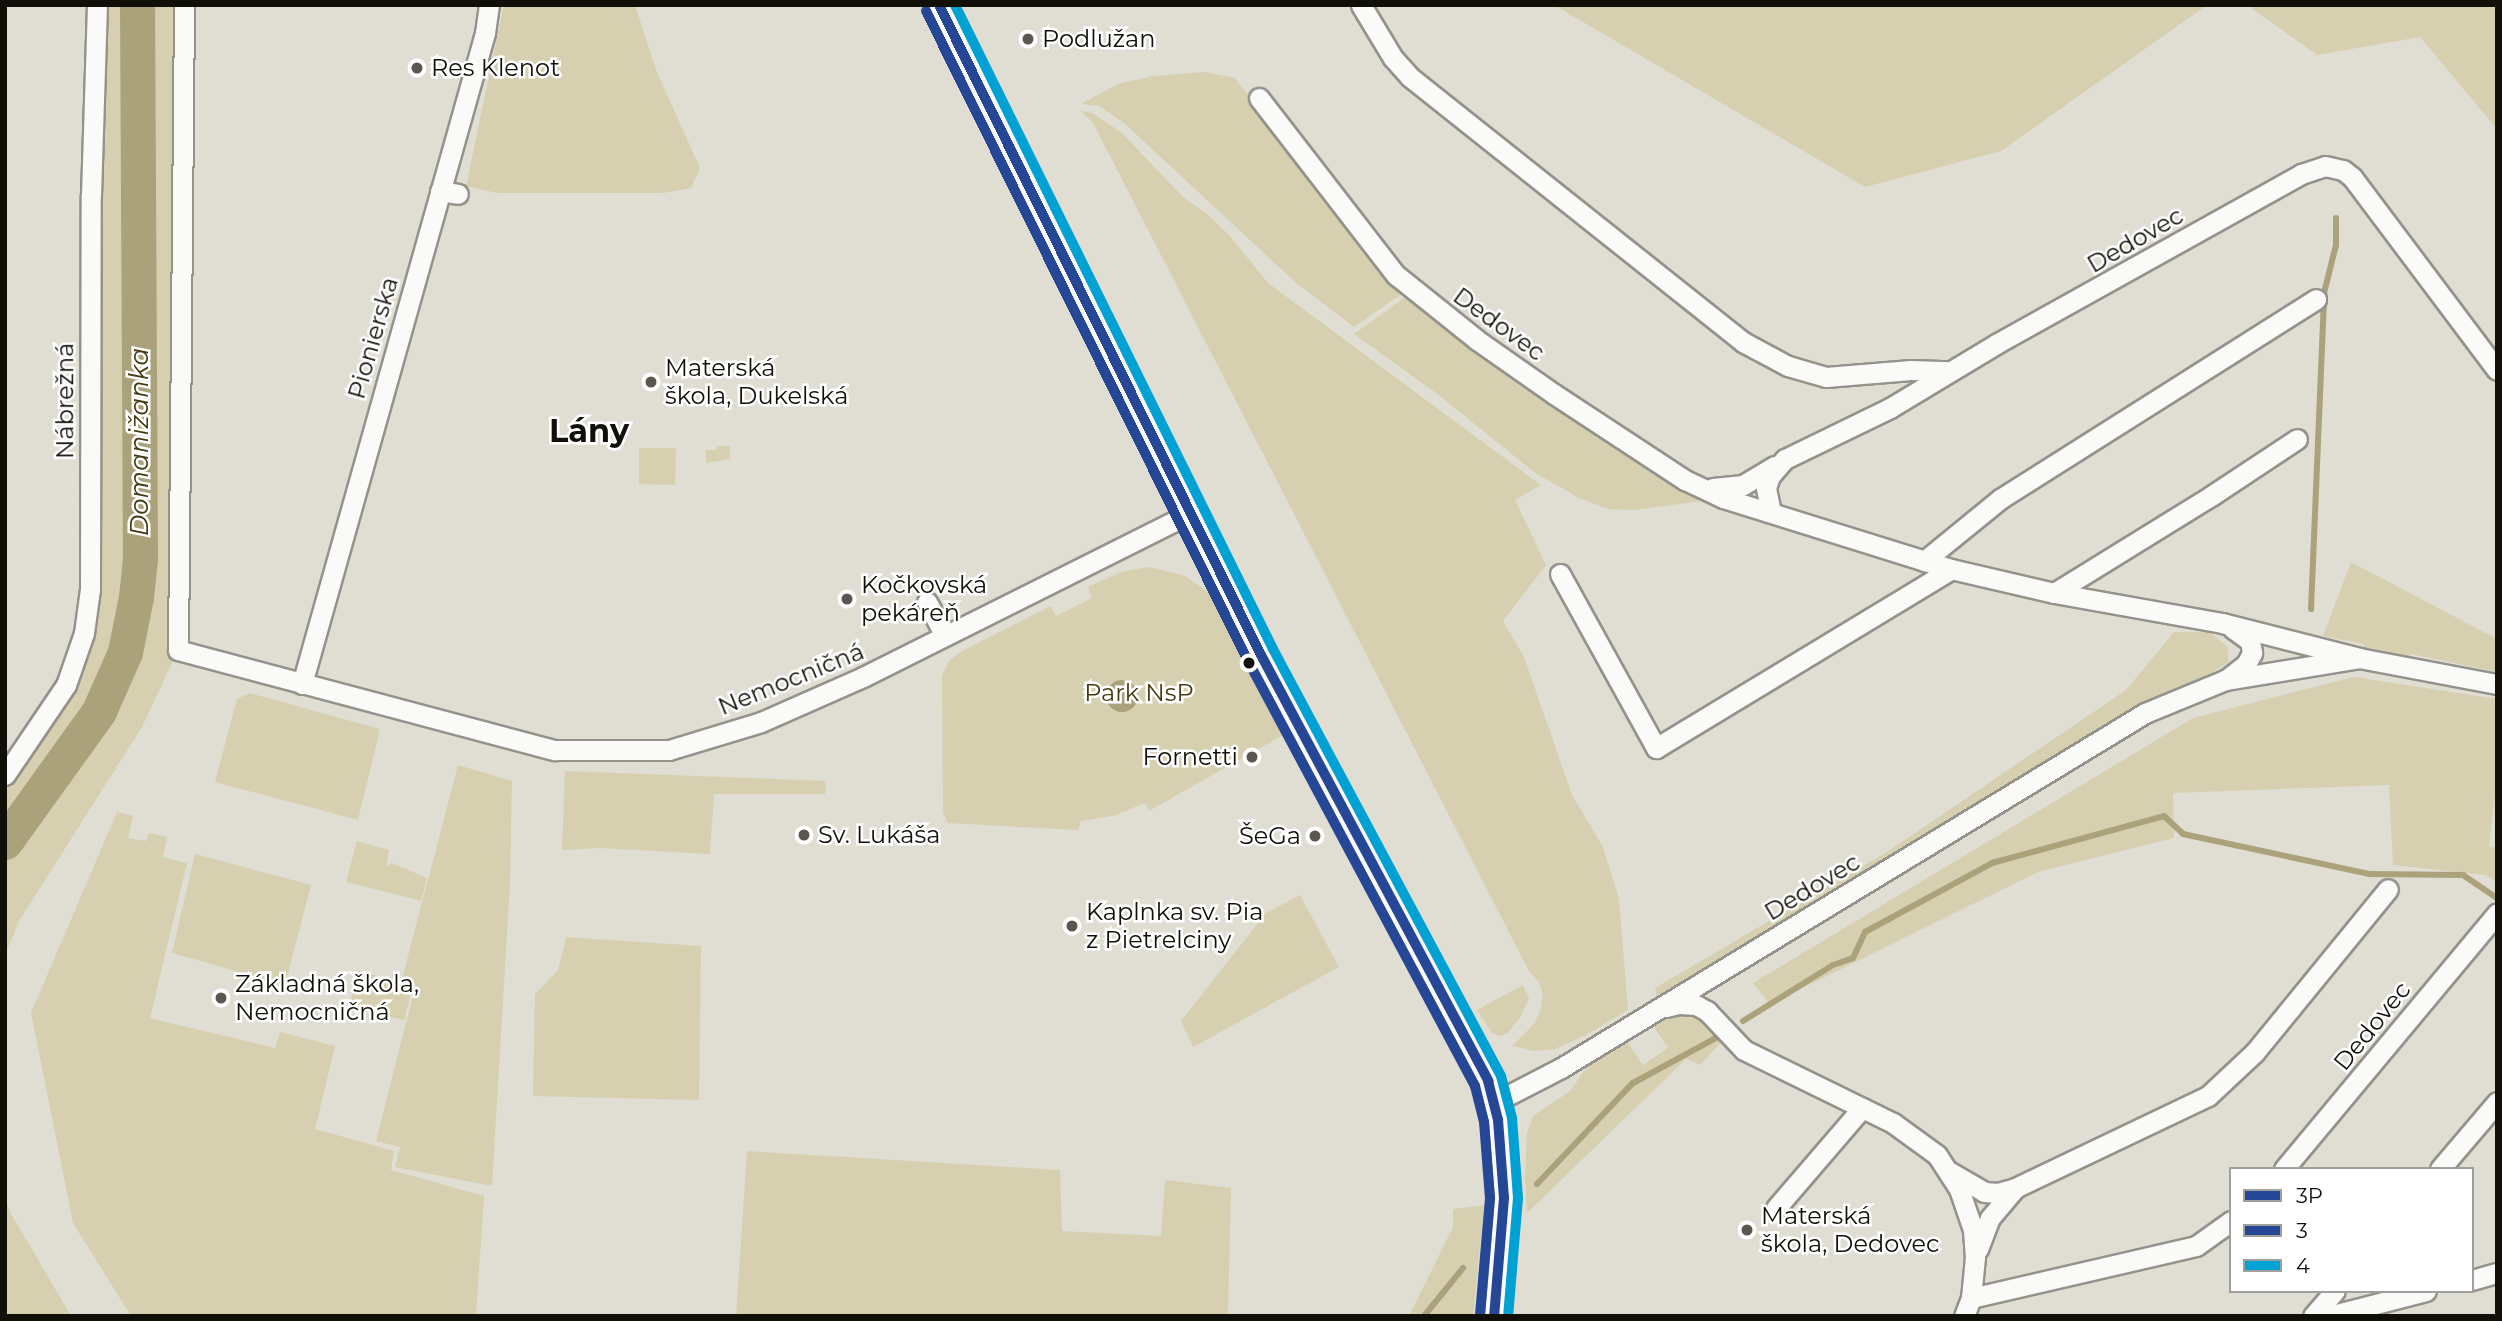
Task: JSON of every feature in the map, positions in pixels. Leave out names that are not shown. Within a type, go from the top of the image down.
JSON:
[{"type":"street","name":"Nábrežná","points":[[5,775],[66,685],[86,622],[89,589],[90,251],[97,5]]},
{"type":"street","name":"Nemocničná","points":[[184,5],[178,650],[555,750],[669,750],[761,722],[914,652],[1191,513]]},
{"type":"street","name":"Pionierska","points":[[302,684],[449,193],[489,5]]},
{"type":"street","points":[[939,5],[1273,678],[1469,1043],[1495,1102],[1501,1142],[1504,1205],[1494,1316]]},
{"type":"street","points":[[1361,5],[1393,58],[1410,77],[1743,342],[1788,366],[1826,377],[1910,370],[1949,371]]},
{"type":"street","name":"Dedovec","points":[[1259,98],[1380,256],[1414,291],[1554,394],[1685,480],[1723,498],[1951,569],[2054,593],[2222,623],[2359,657],[2497,684]]},
{"type":"street","name":"Dedovec","points":[[1685,480],[1708,488],[1734,488],[1755,480],[1785,459],[1890,408],[1949,371],[2301,174],[2325,166],[2343,170],[2352,177],[2497,370]]},
{"type":"street","points":[[1924,561],[2000,499],[2316,299]]},
{"type":"street","points":[[2054,593],[2211,496],[2297,439]]},
{"type":"street","points":[[1771,512],[1766,488],[1770,476],[1785,459]]},
{"type":"street","points":[[1560,574],[1656,748],[1951,569]]},
{"type":"street","points":[[927,601],[945,636]]},
{"type":"street","points":[[2222,623],[2245,635],[2252,647],[2246,664],[2225,680]]},
{"type":"street","name":"Dedovec","points":[[1495,1102],[1561,1068],[2145,713],[2225,680],[2359,657]]},
{"type":"street","points":[[1950,1172],[1983,1192],[1998,1193],[2015,1188],[2208,1096],[2255,1052],[2388,889]]},
{"type":"street","name":"Dedovec","points":[[2286,1167],[2497,913]]},
{"type":"street","points":[[1659,1008],[1679,1004],[1696,1006],[1707,1011],[1732,1041],[1917,1138],[1937,1155],[1950,1172],[1966,1205],[1973,1230],[1975,1257],[1968,1307],[2196,1246],[2229,1222]]},
{"type":"street","points":[[2442,1167],[2497,1102]]},
{"type":"street","points":[[1776,1208],[1862,1108]]},
{"type":"street","points":[[1975,1257],[1990,1218],[2015,1188]]},
{"type":"street","points":[[2474,1279],[2497,1273]]},
{"type":"street","points":[[2314,1316],[2333,1293]]},
{"type":"street","points":[[2329,1316],[2418,1293]]},
{"type":"green space","points":[[97,5],[184,5],[178,650],[142,727],[19,921],[5,955],[5,775],[84,633]]},
{"type":"green space","points":[[504,5],[635,5],[656,70],[700,168],[691,188],[663,193],[497,193],[466,186]]},
{"type":"green space","points":[[1554,5],[2207,5],[2001,151],[1865,187]]},
{"type":"green space","points":[[2247,5],[2497,5],[2497,129],[2420,37],[2317,55]]},
{"type":"green space","points":[[1205,72],[1235,78],[1388,280],[1406,291],[1354,327],[1295,282],[1124,123],[1099,106],[1081,104],[1118,84],[1153,76]]},
{"type":"green space","points":[[1080,110],[1094,114],[1122,133],[1183,197],[1206,213],[1229,235],[1268,283],[1541,485],[1515,500],[1546,565],[1503,621],[1524,657],[1572,795],[1603,847],[1619,899],[1628,1010],[1586,1035],[1555,1049],[1533,1051],[1512,1046],[1533,1025],[1541,1009],[1543,995],[1539,982],[1529,971],[1093,123]]},
{"type":"green space","points":[[1414,291],[1723,498],[1634,510],[1608,509],[1579,498],[1534,472],[1436,393],[1354,334]]},
{"type":"green space","points":[[717,446],[730,446],[730,459],[706,463],[706,450],[716,450]]},
{"type":"green space","points":[[639,448],[676,448],[675,485],[639,484]]},
{"type":"green space","points":[[2351,562],[2497,639],[2497,672],[2411,654],[2408,659],[2363,648],[2364,644],[2323,636]]},
{"type":"green space","name":"Park NsP","points":[[1149,567],[1185,576],[1205,590],[1216,603],[1283,735],[1149,811],[1145,803],[1113,816],[1081,821],[1078,830],[948,823],[943,813],[942,675],[949,661],[962,651],[1051,606],[1056,616],[1092,598],[1088,587],[1121,572]]},
{"type":"green space","points":[[2174,632],[2209,632],[2227,646],[2229,662],[1659,1008],[1655,988],[1887,852],[2126,690]]},
{"type":"green space","points":[[2354,677],[2497,699],[2497,778],[2489,846],[2497,848],[2497,883],[2486,875],[2393,865],[2389,785],[2173,793],[2174,838],[2038,872],[1770,1004],[1753,983],[2193,718]]},
{"type":"green space","points":[[249,693],[380,729],[358,820],[215,782],[237,699]]},
{"type":"green space","points":[[458,765],[512,781],[510,883],[492,1186],[395,1167],[400,1147],[376,1141],[416,984],[402,979]]},
{"type":"green space","points":[[565,771],[826,781],[825,794],[714,794],[710,854],[599,848],[562,850]]},
{"type":"green space","points":[[117,812],[133,816],[128,838],[146,841],[149,833],[167,837],[163,857],[187,863],[150,1018],[275,1048],[280,1032],[335,1046],[315,1129],[394,1151],[391,1170],[484,1196],[476,1316],[131,1316],[73,1223],[31,1013]]},
{"type":"green space","points":[[357,841],[389,850],[386,866],[392,863],[427,878],[421,901],[346,882]]},
{"type":"green space","points":[[195,854],[311,885],[285,985],[172,953]]},
{"type":"green space","points":[[1300,895],[1339,967],[1193,1047],[1181,1021],[1266,913]]},
{"type":"green space","points":[[566,937],[701,946],[699,1100],[533,1096],[535,994],[558,970]]},
{"type":"green space","points":[[359,971],[413,985],[404,1020],[349,1007]]},
{"type":"green space","points":[[1523,985],[1529,998],[1521,1016],[1508,1033],[1500,1036],[1492,1033],[1477,1010]]},
{"type":"green space","points":[[1676,1012],[1693,1015],[1724,1039],[1700,1065],[1686,1059],[1527,1213],[1527,1134],[1533,1116],[1570,1091],[1587,1067],[1628,1043],[1643,1065],[1668,1048],[1654,1027]]},
{"type":"green space","points":[[747,1151],[1060,1170],[1062,1231],[1161,1236],[1165,1180],[1231,1188],[1228,1316],[736,1316]]},
{"type":"green space","points":[[5,1197],[10,1212],[71,1316],[5,1316]]},
{"type":"green space","points":[[1484,1205],[1473,1316],[1409,1316],[1453,1227],[1453,1209]]},
{"type":"shaded area","points":[[1122,680],[1133,685],[1138,696],[1133,707],[1122,712],[1111,707],[1106,696],[1111,685]]},
{"type":"waterway","name":"Domanižanka","points":[[5,842],[99,711],[125,652],[136,597],[140,558],[137,5]]},
{"type":"waterway","points":[[2311,609],[2324,293],[2336,245],[2336,218]]},
{"type":"waterway","points":[[1743,1021],[1833,965],[1853,958],[1865,932],[1992,863],[2164,816],[2183,834],[2369,874],[2463,875],[2497,898]]},
{"type":"waterway","points":[[1537,1184],[1633,1083],[1716,1038]]},
{"type":"waterway","points":[[1424,1316],[1463,1268]]},
{"type":"transit line","name":"3P","points":[[939,5],[1261,655],[1488,1081],[1498,1120],[1504,1198],[1494,1316]]},
{"type":"transit line","name":"4","points":[[955,5],[1273,649],[1501,1076],[1512,1118],[1518,1198],[1508,1316]]},
{"type":"transit line","name":"3","points":[[926,11],[1248,661],[1475,1086],[1484,1122],[1490,1198],[1480,1315]]},
{"type":"place","name":"Podlužan","points":[[1028,39]]},
{"type":"place","name":"Res Klenot","points":[[417,68]]},
{"type":"place","name":"Materská škola, Dukelská","points":[[651,382]]},
{"type":"place","name":"Kočkovská pekáreň","points":[[847,599]]},
{"type":"place","name":"Fornetti","points":[[1252,757]]},
{"type":"place","name":"Sv. Lukáša","points":[[804,835]]},
{"type":"place","name":"ŠeGa","points":[[1315,836]]},
{"type":"place","name":"Kaplnka sv. Pia z Pietrelciny","points":[[1072,926]]},
{"type":"place","name":"Základná škola, Nemocničná","points":[[221,998]]},
{"type":"place","name":"Materská škola, Dedovec","points":[[1747,1230]]},
{"type":"district","name":"Lány","points":[[589,431]]}]
